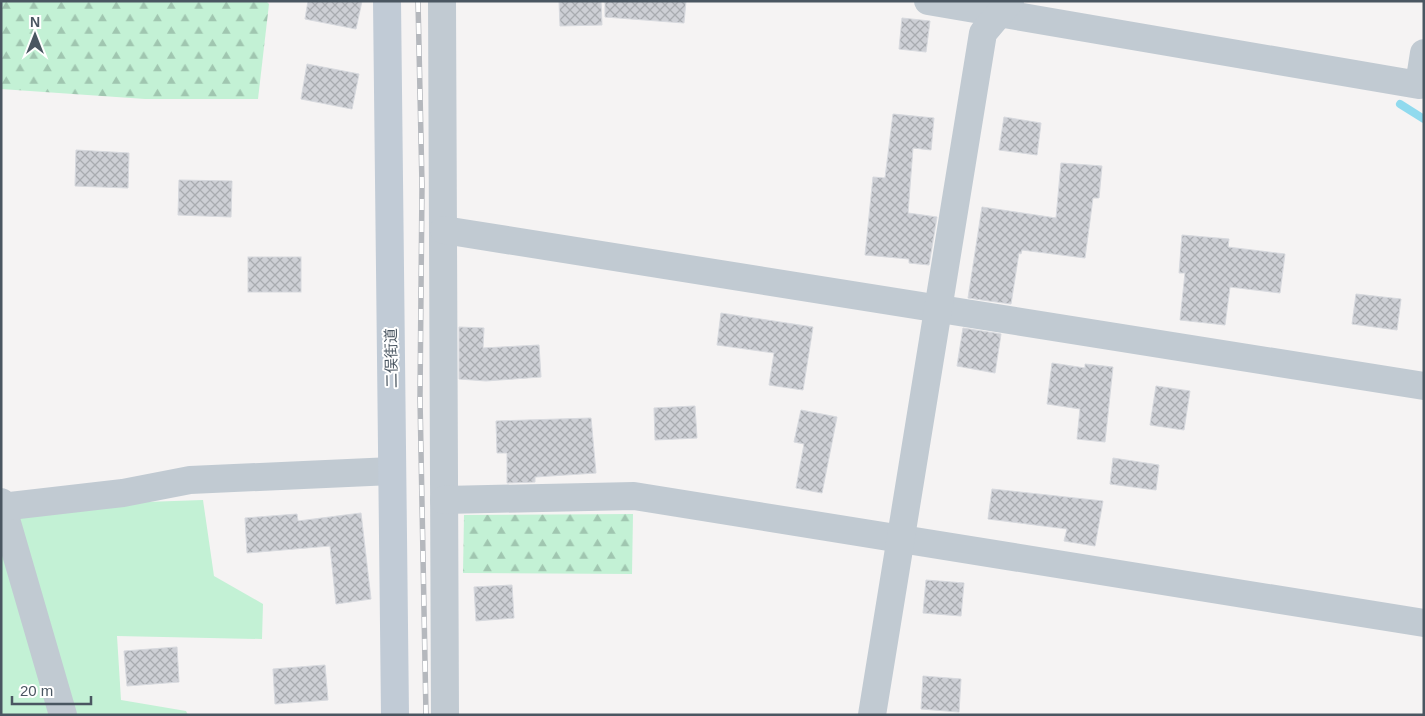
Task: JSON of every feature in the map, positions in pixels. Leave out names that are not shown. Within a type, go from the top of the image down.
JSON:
[{"type":"street","name":"二俣街道","points":[[387,1],[395,715]]},
{"type":"street","points":[[442,1],[446,715]]},
{"type":"street","points":[[928,1],[1004,7],[1419,85],[1424,53]]},
{"type":"street","points":[[872,715],[940,308],[983,33],[1004,7]]},
{"type":"street","points":[[444,230],[1424,386]]},
{"type":"street","points":[[63,715],[2,505],[123,493],[190,480],[392,471]]},
{"type":"street","points":[[444,500],[634,496],[1424,623]]},
{"type":"green space","points":[[1,1],[266,1],[269,4],[258,99],[145,99],[1,89]]},
{"type":"green space","points":[[203,500],[214,576],[263,604],[262,639],[117,636],[121,700],[186,711],[188,715],[1,715],[1,507]]},
{"type":"green space","points":[[633,514],[632,574],[463,573],[464,515]]},
{"type":"building","points":[[308,1],[362,1],[356,29],[305,19]]},
{"type":"building","points":[[559,1],[601,1],[602,25],[560,26]]},
{"type":"building","points":[[605,1],[686,1],[684,23],[605,17]]},
{"type":"building","points":[[902,18],[930,21],[926,52],[899,49]]},
{"type":"building","points":[[307,64],[359,74],[352,109],[301,99]]},
{"type":"building","points":[[893,114],[934,118],[931,150],[913,148],[908,213],[937,217],[929,265],[909,263],[909,259],[865,255],[873,177],[885,178]]},
{"type":"building","points":[[1004,117],[1041,123],[1037,155],[999,150]]},
{"type":"building","points":[[76,150],[129,153],[128,188],[75,186]]},
{"type":"building","points":[[1061,163],[1102,166],[1099,198],[1093,198],[1085,258],[1022,250],[1021,254],[1019,253],[1011,304],[968,298],[982,207],[1056,218]]},
{"type":"building","points":[[179,180],[232,181],[231,217],[178,215]]},
{"type":"building","points":[[1182,235],[1229,239],[1228,247],[1285,254],[1280,293],[1230,287],[1225,325],[1180,320],[1185,273],[1179,273]]},
{"type":"building","points":[[248,257],[301,257],[301,292],[248,292]]},
{"type":"building","points":[[1356,294],[1401,299],[1397,330],[1352,324]]},
{"type":"building","points":[[721,313],[813,327],[803,390],[769,385],[774,353],[717,345]]},
{"type":"building","points":[[459,327],[484,328],[483,348],[539,345],[541,377],[486,381],[459,379]]},
{"type":"building","points":[[963,328],[1001,334],[995,373],[957,366]]},
{"type":"building","points":[[1052,363],[1085,368],[1085,364],[1113,367],[1105,442],[1077,439],[1080,409],[1047,404]]},
{"type":"building","points":[[1156,386],[1190,391],[1184,430],[1150,425]]},
{"type":"building","points":[[695,406],[697,438],[655,440],[654,408]]},
{"type":"building","points":[[801,410],[837,417],[822,493],[796,488],[804,444],[794,442]]},
{"type":"building","points":[[591,418],[596,473],[535,477],[535,482],[507,483],[507,453],[497,453],[496,421]]},
{"type":"building","points":[[1113,458],[1159,465],[1156,490],[1110,484]]},
{"type":"building","points":[[992,489],[1103,501],[1095,546],[1064,541],[1067,529],[988,519]]},
{"type":"building","points":[[361,513],[371,599],[336,604],[330,546],[247,553],[245,518],[297,514],[298,521]]},
{"type":"building","points":[[926,580],[964,583],[961,616],[923,613]]},
{"type":"building","points":[[512,585],[514,618],[476,621],[474,587]]},
{"type":"building","points":[[177,647],[179,682],[127,686],[124,651]]},
{"type":"building","points":[[325,665],[328,700],[275,704],[273,669]]},
{"type":"building","points":[[923,676],[961,679],[959,712],[921,709]]},
{"type":"waterway","points":[[1400,104],[1424,119]]},
{"type":"railway","points":[[418,1],[422,185],[420,398],[426,715]]}]
